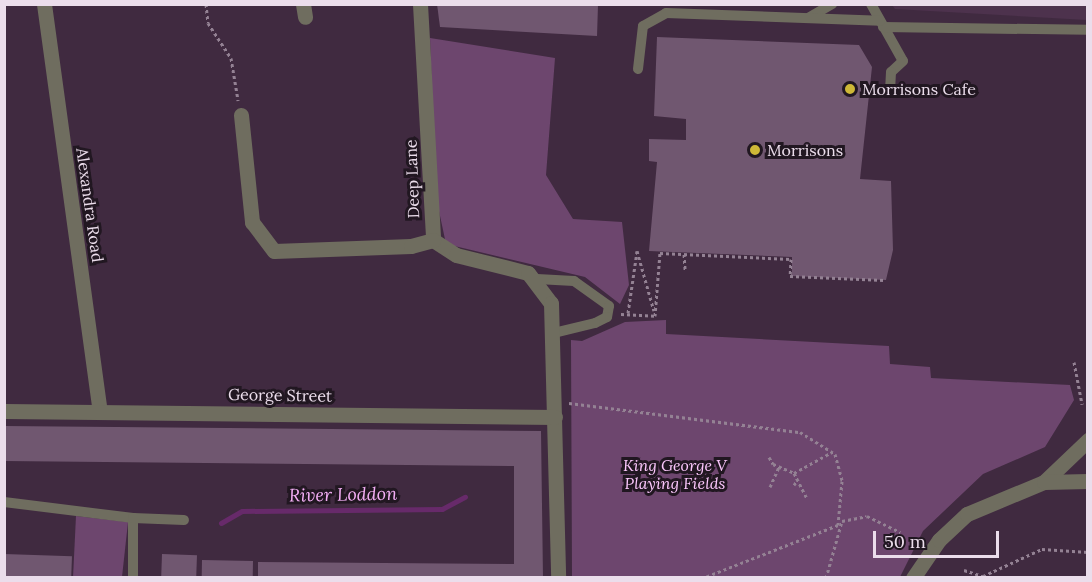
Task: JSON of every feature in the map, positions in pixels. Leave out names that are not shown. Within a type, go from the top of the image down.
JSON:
[{"type":"street","name":"Alexandra Road","points":[[44,4],[100,411]]},
{"type":"street","name":"Deep Lane","points":[[420,4],[433,240],[456,255],[510,265],[537,279]]},
{"type":"street","points":[[241,115],[252,222],[274,251],[411,246],[433,240]]},
{"type":"street","points":[[537,279],[550,303],[554,333],[558,578]]},
{"type":"street","name":"George Street","points":[[4,411],[555,417]]},
{"type":"street","points":[[913,578],[939,540],[967,514],[1044,482],[1088,440]]},
{"type":"street","points":[[1044,482],[1088,481]]},
{"type":"lane","points":[[805,20],[832,4]]},
{"type":"lane","points":[[871,4],[903,61],[891,72],[890,89]]},
{"type":"lane","points":[[638,69],[644,26],[666,13],[881,24],[1088,30]]},
{"type":"lane","name":"Deep Lane","points":[[537,279],[574,281],[609,306],[608,317],[596,323],[554,333]]},
{"type":"lane","points":[[4,502],[133,518],[184,520]]},
{"type":"lane","points":[[133,518],[133,578]]},
{"type":"path","points":[[206,4],[208,23],[231,58],[241,115]]},
{"type":"path","points":[[637,251],[646,284],[655,316],[628,313],[637,251]]},
{"type":"path","points":[[655,316],[660,253],[790,259],[790,276],[884,280]]},
{"type":"path","points":[[684,254],[685,270]]},
{"type":"path","points":[[1074,362],[1082,404]]},
{"type":"path","points":[[568,403],[800,432],[833,451],[842,481],[840,516],[826,578]]},
{"type":"path","points":[[794,472],[833,451]]},
{"type":"path","points":[[769,457],[779,467],[794,472],[807,499]]},
{"type":"path","points":[[770,487],[779,467]]},
{"type":"path","points":[[794,485],[798,480]]},
{"type":"path","points":[[840,516],[853,515],[885,522],[900,532]]},
{"type":"path","points":[[703,578],[838,525],[853,515]]},
{"type":"path","points":[[964,570],[983,576],[1042,549],[1088,552]]},
{"type":"shaded area","points":[[892,5],[1087,5],[1087,20],[895,9]]},
{"type":"green space","points":[[430,38],[555,58],[546,175],[573,219],[622,222],[629,285],[620,304],[585,277],[446,244],[436,197]]},
{"type":"green space","name":"King George V Playing Fields","points":[[666,320],[666,334],[889,346],[890,364],[930,367],[931,378],[1070,385],[1074,400],[1045,447],[983,474],[923,531],[900,577],[572,577],[571,340],[582,341],[625,322]]},
{"type":"green space","points":[[76,516],[128,522],[122,577],[73,578]]},
{"type":"building","points":[[437,4],[598,4],[597,36],[440,27]]},
{"type":"building","name":"Morrisons","points":[[657,37],[859,45],[872,67],[860,179],[891,181],[893,250],[886,280],[792,276],[792,257],[649,251],[657,162],[649,161],[649,139],[686,140],[686,119],[654,116]]},
{"type":"building","points":[[4,426],[541,431],[543,578],[258,578],[258,562],[514,564],[514,466],[4,461]]},
{"type":"building","points":[[4,554],[72,556],[71,578],[4,578]]},
{"type":"building","points":[[162,554],[197,555],[196,578],[161,578]]},
{"type":"building","points":[[202,560],[253,561],[253,578],[202,578]]},
{"type":"waterway","name":"River Loddon","points":[[221,523],[242,511],[442,509],[465,497]]},
{"type":"place","name":"Morrisons Cafe","points":[[850,89]]},
{"type":"place","name":"Morrisons","points":[[755,150]]}]
